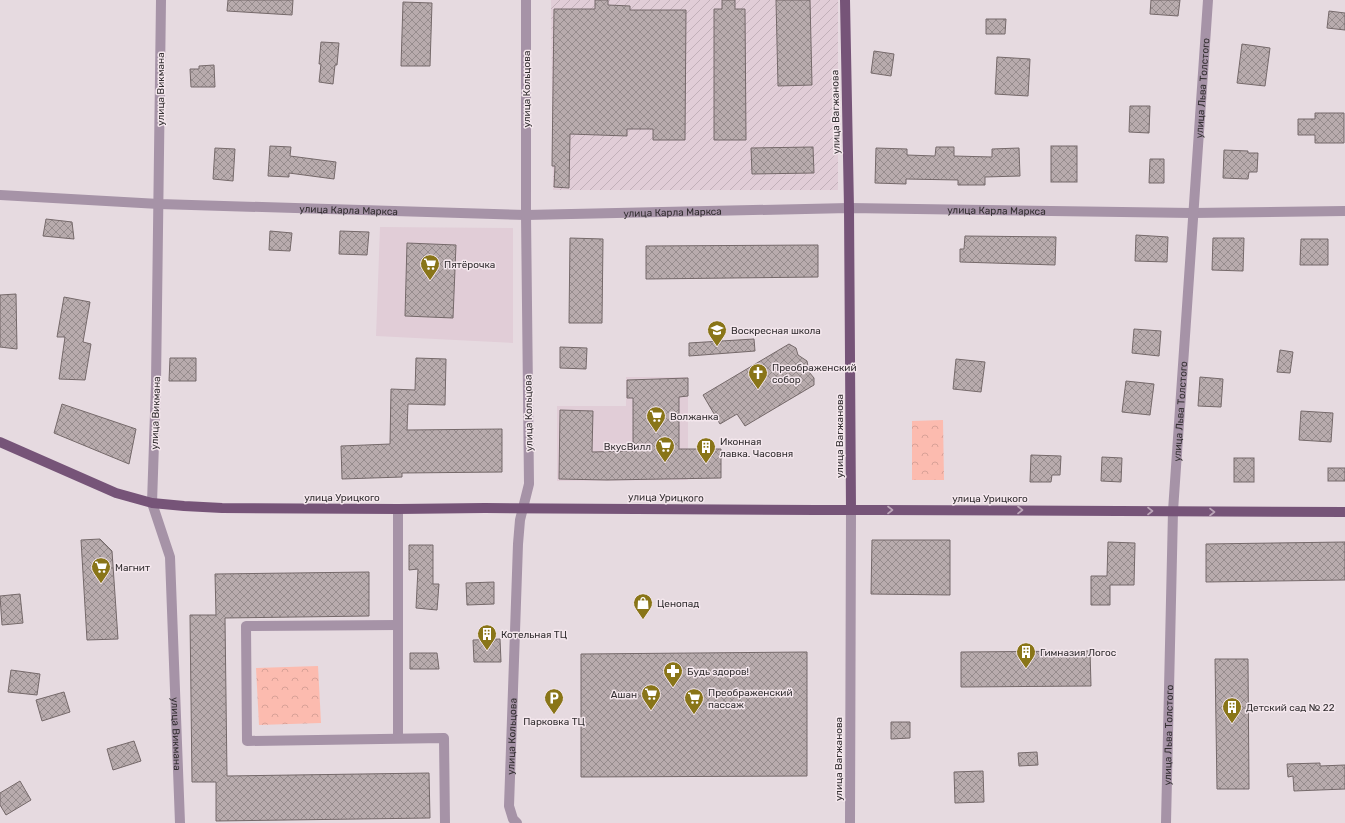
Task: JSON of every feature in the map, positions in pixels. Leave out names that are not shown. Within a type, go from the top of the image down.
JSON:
[{"type":"main road","name":"улица Вагжанова","points":[[845,0],[849,208],[851,510]]},
{"type":"main road","name":"улица Урицкого","points":[[0,442],[116,493],[152,503],[222,508],[1345,512]]},
{"type":"street","name":"улица Викмана","points":[[161,0],[156,383],[152,503],[170,557],[180,823]]},
{"type":"street","name":"улица Кольцова","points":[[517,823],[513,819],[509,806],[518,532],[529,484],[526,215],[526,0]]},
{"type":"street","name":"улица Льва Толстого","points":[[1166,823],[1173,511],[1192,214],[1208,0]]},
{"type":"street","name":"улица Карла Маркса","points":[[0,195],[159,204],[526,215],[849,208],[1192,214],[1345,211]]},
{"type":"street","points":[[398,509],[398,738]]},
{"type":"street","name":"улица Вагжанова","points":[[850,823],[851,510]]},
{"type":"street","points":[[398,625],[246,626],[247,741],[444,738],[445,823]]},
{"type":"shaded area","points":[[551,0],[838,0],[838,190],[553,190]]},
{"type":"shaded area","points":[[380,227],[513,228],[513,343],[376,336]]},
{"type":"shaded area","points":[[626,377],[688,377],[688,480],[557,481],[557,406],[626,406]]},
{"type":"green space","points":[[943,420],[944,480],[912,480],[912,421]]},
{"type":"green space","points":[[318,666],[321,723],[259,725],[256,668]]},
{"type":"building","points":[[228,0],[293,0],[292,15],[227,11]]},
{"type":"building","points":[[595,0],[608,0],[608,5],[630,6],[630,10],[686,10],[685,140],[653,140],[653,129],[627,129],[627,136],[570,134],[569,188],[554,187],[555,166],[552,166],[554,9],[595,9]]},
{"type":"building","points":[[722,0],[735,0],[735,9],[745,9],[746,140],[714,140],[714,9],[722,9]]},
{"type":"building","points":[[776,0],[810,0],[812,85],[778,86]]},
{"type":"building","points":[[1151,0],[1180,0],[1178,16],[1150,14]]},
{"type":"building","points":[[403,2],[432,3],[430,66],[401,66]]},
{"type":"building","points":[[1329,11],[1345,13],[1345,30],[1327,28]]},
{"type":"building","points":[[986,19],[1006,19],[1005,34],[986,34]]},
{"type":"building","points":[[321,42],[339,43],[337,65],[335,65],[333,84],[319,82]]},
{"type":"building","points":[[1242,44],[1270,48],[1265,86],[1237,83]]},
{"type":"building","points":[[874,51],[894,54],[891,76],[871,73]]},
{"type":"building","points":[[997,57],[1030,59],[1028,96],[995,94]]},
{"type":"building","points":[[214,65],[215,87],[191,87],[190,69],[199,69],[199,66]]},
{"type":"building","points":[[1130,106],[1150,106],[1149,133],[1129,132]]},
{"type":"building","points":[[1315,113],[1344,113],[1344,143],[1315,143],[1315,135],[1298,135],[1298,119],[1315,119]]},
{"type":"building","points":[[270,146],[291,147],[290,156],[336,162],[334,179],[289,173],[289,177],[268,176]]},
{"type":"building","points":[[1051,146],[1077,146],[1077,182],[1051,182]]},
{"type":"building","points":[[813,147],[814,173],[752,174],[751,148]]},
{"type":"building","points":[[936,147],[954,147],[954,156],[992,157],[992,149],[1019,148],[1020,176],[985,177],[985,185],[958,185],[958,180],[906,179],[906,184],[875,183],[876,148],[907,149],[907,155],[935,156]]},
{"type":"building","points":[[215,148],[235,149],[233,181],[213,179]]},
{"type":"building","points":[[1224,150],[1258,153],[1257,172],[1249,172],[1248,179],[1223,178]]},
{"type":"building","points":[[1150,159],[1164,159],[1164,183],[1149,183]]},
{"type":"building","points":[[46,219],[72,222],[74,239],[43,236]]},
{"type":"building","points":[[270,231],[292,233],[290,251],[269,250]]},
{"type":"building","points":[[340,231],[369,232],[367,255],[339,254]]},
{"type":"building","points":[[1136,235],[1168,237],[1167,262],[1135,261]]},
{"type":"building","points":[[965,236],[1056,237],[1055,265],[960,262],[960,249],[964,249]]},
{"type":"building","points":[[570,238],[603,239],[602,323],[569,323]]},
{"type":"building","points":[[1213,238],[1244,238],[1243,271],[1212,270]]},
{"type":"building","points":[[1301,239],[1328,239],[1328,265],[1300,265]]},
{"type":"building","name":"Пятёрочка","points":[[407,243],[456,245],[453,318],[405,316]]},
{"type":"building","points":[[818,245],[818,277],[646,279],[646,246]]},
{"type":"building","points":[[16,294],[17,349],[0,347],[0,295]]},
{"type":"building","points":[[64,297],[90,302],[83,342],[91,344],[85,380],[59,379],[65,337],[57,337]]},
{"type":"building","points":[[1134,329],[1161,331],[1159,356],[1132,353]]},
{"type":"building","name":"Воскресная школа","points":[[754,339],[755,351],[689,356],[689,343]]},
{"type":"building","name":"Преображенский собор","points":[[789,344],[796,348],[798,355],[807,361],[809,372],[814,378],[814,385],[745,426],[737,414],[720,424],[703,395]]},
{"type":"building","points":[[560,347],[587,348],[586,369],[560,368]]},
{"type":"building","points":[[1280,350],[1293,352],[1290,373],[1277,372]]},
{"type":"building","points":[[170,358],[196,358],[196,381],[169,381]]},
{"type":"building","points":[[416,358],[446,359],[445,405],[408,404],[407,430],[502,429],[502,472],[402,473],[402,477],[342,479],[341,446],[390,444],[391,389],[415,390]]},
{"type":"building","points":[[956,359],[985,362],[981,392],[953,389]]},
{"type":"building","points":[[1200,377],[1223,379],[1221,407],[1198,406]]},
{"type":"building","points":[[688,378],[688,396],[679,397],[679,449],[721,449],[721,478],[607,480],[559,479],[560,410],[593,411],[592,452],[633,451],[633,398],[627,398],[627,380]]},
{"type":"building","points":[[1126,381],[1154,384],[1150,415],[1122,412]]},
{"type":"building","points":[[62,404],[136,429],[129,464],[54,433]]},
{"type":"building","points":[[1301,411],[1333,413],[1331,442],[1299,440]]},
{"type":"building","points":[[1031,455],[1061,456],[1060,475],[1052,475],[1051,482],[1030,482]]},
{"type":"building","points":[[1102,457],[1122,458],[1121,482],[1101,481]]},
{"type":"building","points":[[1234,458],[1254,458],[1254,482],[1234,482]]},
{"type":"building","points":[[1328,468],[1345,468],[1345,481],[1328,481]]},
{"type":"building","points":[[100,539],[112,551],[118,639],[87,640],[81,540]]},
{"type":"building","points":[[872,540],[950,540],[950,595],[871,594]]},
{"type":"building","points":[[1108,542],[1135,543],[1134,585],[1110,585],[1110,605],[1091,605],[1091,576],[1107,576]]},
{"type":"building","points":[[1345,542],[1345,580],[1206,582],[1206,544]]},
{"type":"building","points":[[409,545],[433,545],[433,584],[439,584],[437,610],[416,608],[418,569],[409,570]]},
{"type":"building","points":[[369,572],[369,616],[225,618],[227,776],[429,773],[430,818],[216,821],[216,782],[192,782],[190,615],[216,615],[215,574]]},
{"type":"building","points":[[494,582],[494,604],[467,605],[466,583]]},
{"type":"building","points":[[20,594],[23,623],[2,625],[0,596]]},
{"type":"building","name":"Котельная ТЦ","points":[[500,639],[501,662],[474,662],[473,640]]},
{"type":"building","name":"Гимназия Логос","points":[[1090,651],[1091,686],[961,687],[961,652]]},
{"type":"building","name":"Преображенский пассаж","points":[[807,652],[807,776],[581,777],[581,654]]},
{"type":"building","points":[[410,653],[437,653],[439,669],[410,669]]},
{"type":"building","name":"Детский сад № 22","points":[[1215,659],[1248,659],[1249,789],[1217,789]]},
{"type":"building","points":[[11,670],[40,674],[37,695],[8,692]]},
{"type":"building","points":[[64,692],[70,712],[42,721],[36,700]]},
{"type":"building","points":[[891,722],[910,722],[910,738],[891,739]]},
{"type":"building","points":[[134,741],[141,761],[113,770],[107,749]]},
{"type":"building","points":[[1037,752],[1038,765],[1019,766],[1018,753]]},
{"type":"building","points":[[1320,763],[1320,766],[1345,765],[1345,789],[1294,791],[1293,776],[1288,777],[1287,764]]},
{"type":"building","points":[[983,771],[984,802],[955,803],[954,772]]},
{"type":"building","points":[[20,781],[31,800],[6,815],[0,805],[0,793]]},
{"type":"place","name":"Пятёрочка","points":[[430,281]]},
{"type":"place","name":"Воскресная школа","points":[[717,347]]},
{"type":"place","name":"Преображенский собор","points":[[758,390]]},
{"type":"place","name":"Волжанка","points":[[656,433]]},
{"type":"place","name":"ВкусВилл","points":[[665,463]]},
{"type":"place","name":"Иконная лавка. Часовня","points":[[706,464]]},
{"type":"place","name":"Магнит","points":[[101,584]]},
{"type":"place","name":"Ценопад","points":[[643,620]]},
{"type":"place","name":"Котельная ТЦ","points":[[487,651]]},
{"type":"place","name":"Гимназия Логос","points":[[1026,669]]},
{"type":"place","name":"Будь здоров!","points":[[673,688]]},
{"type":"place","name":"Ашан","points":[[651,711]]},
{"type":"place","name":"Парковка ТЦ","points":[[554,715]]},
{"type":"place","name":"Преображенский пассаж","points":[[694,715]]},
{"type":"place","name":"Детский сад № 22","points":[[1232,724]]}]
